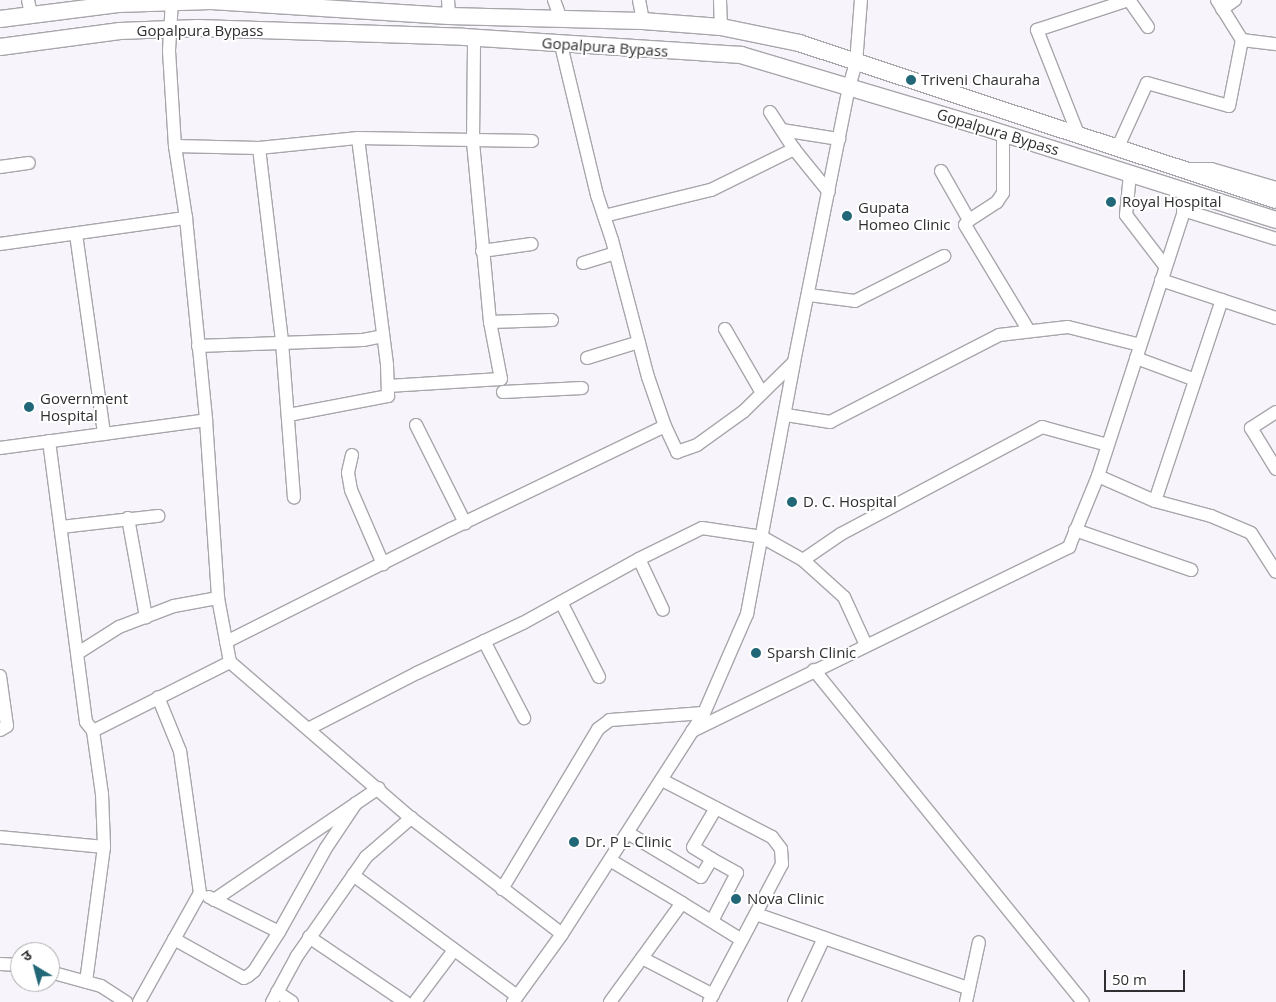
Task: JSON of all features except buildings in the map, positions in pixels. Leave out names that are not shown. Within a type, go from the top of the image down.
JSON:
[{"type":"main road","name":"Gopalpura Bypass","points":[[0,19],[30,7],[117,2],[211,1],[449,8],[560,19],[643,21],[721,27],[799,43],[1276,200]]},
{"type":"main road","name":"Gopalpura Bypass","points":[[0,46],[120,31],[208,29],[474,38],[741,55],[1003,134],[1276,220]]},
{"type":"street","points":[[554,0],[560,19]]},
{"type":"street","points":[[638,0],[643,21]]},
{"type":"street","points":[[720,0],[721,27]]},
{"type":"street","points":[[354,875],[454,950],[515,999],[562,934],[704,713],[747,614],[786,415],[794,362],[809,295],[849,87],[856,63],[861,0]]},
{"type":"street","points":[[1078,134],[1037,30],[1129,0],[1148,27]]},
{"type":"street","points":[[1117,149],[1147,83],[1229,106],[1242,40],[1220,4],[1235,0]]},
{"type":"street","points":[[172,1],[168,51],[176,146],[186,218],[206,420],[218,598],[230,662],[383,791],[398,807],[562,934]]},
{"type":"street","points":[[474,38],[473,141],[482,251],[490,322],[504,397],[582,388]]},
{"type":"street","points":[[1242,40],[1276,44]]},
{"type":"street","points":[[561,45],[597,195],[616,253],[639,342],[665,426],[676,452],[697,445],[743,412],[794,362]]},
{"type":"street","points":[[770,112],[794,149],[829,192]]},
{"type":"street","points":[[782,130],[839,139]]},
{"type":"street","points":[[1003,134],[1003,193],[997,202],[969,220],[965,225],[1028,331]]},
{"type":"street","points":[[176,146],[259,148],[358,138],[532,141]]},
{"type":"street","points":[[288,415],[388,396],[383,336],[358,138]]},
{"type":"street","points":[[259,148],[282,342],[294,498]]},
{"type":"street","points":[[604,216],[711,190],[794,149]]},
{"type":"street","points":[[0,167],[29,163]]},
{"type":"street","points":[[1181,169],[1211,169],[1276,188]]},
{"type":"street","points":[[941,172],[969,220]]},
{"type":"street","points":[[1130,174],[1126,215],[1165,266]]},
{"type":"street","points":[[692,731],[1068,546],[1098,476],[1190,193]]},
{"type":"street","points":[[1183,210],[1276,239]]},
{"type":"street","points":[[0,244],[186,218]]},
{"type":"street","points":[[76,234],[104,434]]},
{"type":"street","points":[[482,251],[532,244]]},
{"type":"street","points":[[583,263],[616,253]]},
{"type":"street","points":[[809,295],[855,300],[944,256]]},
{"type":"street","points":[[1161,280],[1276,318]]},
{"type":"street","points":[[1155,501],[1222,300]]},
{"type":"street","points":[[490,322],[552,320]]},
{"type":"street","points":[[786,415],[830,422],[999,335],[1068,327],[1140,345]]},
{"type":"street","points":[[725,329],[762,393]]},
{"type":"street","points":[[198,346],[363,340],[383,336]]},
{"type":"street","points":[[586,358],[639,342]]},
{"type":"street","points":[[1136,358],[1195,380]]},
{"type":"street","points":[[388,386],[502,379]]},
{"type":"street","points":[[1276,412],[1251,428],[1276,469]]},
{"type":"street","points":[[0,448],[206,420]]},
{"type":"street","points":[[416,425],[465,522]]},
{"type":"street","points":[[226,642],[465,522],[665,426]]},
{"type":"street","points":[[803,560],[841,534],[1042,427],[1108,445]]},
{"type":"street","points":[[49,442],[86,722],[93,731],[102,794],[104,848],[86,982]]},
{"type":"street","points":[[352,455],[348,473],[351,490],[383,564]]},
{"type":"street","points":[[1098,476],[1155,501],[1211,516],[1251,533],[1276,572]]},
{"type":"street","points":[[60,527],[158,516]]},
{"type":"street","points":[[128,518],[146,617]]},
{"type":"street","points":[[308,729],[561,602],[638,559],[702,528],[762,537],[803,560],[844,597],[866,644]]},
{"type":"street","points":[[1075,530],[1191,570]]},
{"type":"street","points":[[638,559],[663,610]]},
{"type":"street","points":[[78,653],[119,627],[174,606],[218,598]]},
{"type":"street","points":[[561,602],[600,677]]},
{"type":"street","points":[[484,641],[524,718]]},
{"type":"street","points":[[93,731],[230,662]]},
{"type":"street","points":[[814,670],[1083,1002]]},
{"type":"street","points":[[0,676],[7,726],[0,730]]},
{"type":"street","points":[[139,1002],[200,893],[180,751],[158,697]]},
{"type":"street","points":[[502,889],[598,729],[610,720],[704,713]]},
{"type":"street","points":[[642,958],[711,998],[782,864],[782,849],[772,837],[662,780]]},
{"type":"street","points":[[214,900],[356,803],[383,791]]},
{"type":"street","points":[[174,939],[244,978],[254,971],[279,932],[326,848],[356,803]]},
{"type":"street","points":[[712,921],[737,872],[693,847],[716,808]]},
{"type":"street","points":[[292,1002],[275,997],[309,937],[366,857],[412,818]]},
{"type":"street","points":[[628,833],[701,877],[712,859]]},
{"type":"street","points":[[0,837],[104,848]]},
{"type":"street","points":[[610,860],[742,940]]},
{"type":"street","points":[[200,893],[279,932]]},
{"type":"street","points":[[610,1002],[682,903]]},
{"type":"street","points":[[756,914],[967,988]]},
{"type":"street","points":[[309,937],[405,1002]]},
{"type":"street","points":[[794,1002],[824,938]]},
{"type":"street","points":[[966,1002],[967,988],[979,942]]},
{"type":"street","points":[[415,1002],[454,950]]},
{"type":"street","points":[[60,975],[101,986],[112,998],[126,1002]]},
{"type":"place","name":"Triveni Chauraha","points":[[911,80]]},
{"type":"place","name":"Royal Hospital","points":[[1111,202]]},
{"type":"place","name":"Gupata Homeo Clinic","points":[[847,216]]},
{"type":"place","name":"Government Hospital","points":[[29,407]]},
{"type":"place","name":"D. C. Hospital","points":[[792,502]]},
{"type":"place","name":"Sparsh Clinic","points":[[756,653]]},
{"type":"place","name":"Dr. P L Clinic","points":[[574,842]]},
{"type":"place","name":"Nova Clinic","points":[[736,899]]}]
